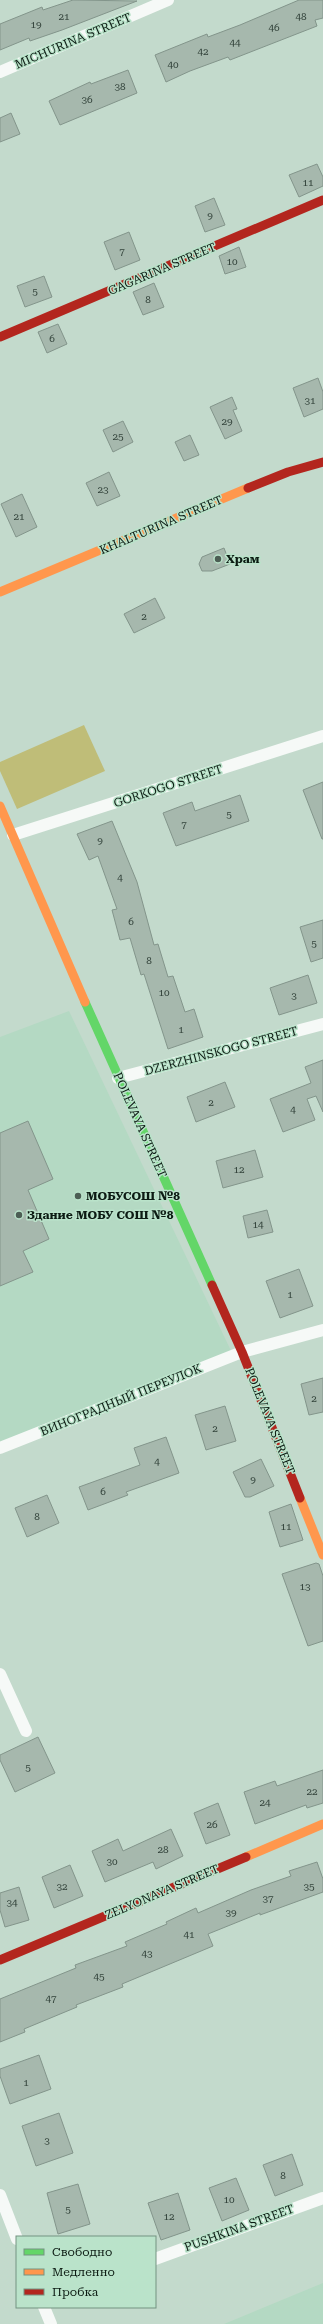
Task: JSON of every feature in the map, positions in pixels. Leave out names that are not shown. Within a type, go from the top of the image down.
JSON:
[{"type":"street","name":"MICHURINA STREET","points":[[0,72],[168,0]]},
{"type":"street","name":"GAGARINA STREET","points":[[0,337],[323,200]]},
{"type":"street","name":"KHALTURINA STREET","points":[[0,592],[288,472],[323,462]]},
{"type":"street","name":"GORKOGO STREET","points":[[13,835],[323,736]]},
{"type":"street","name":"POLEVAYA STREET","points":[[0,806],[118,1078],[242,1352],[323,1555]]},
{"type":"street","name":"DZERZHINSKOGO STREET","points":[[118,1078],[323,1024]]},
{"type":"street","name":"ВИНОГРАДНЫЙ ПЕРЕУЛОК","points":[[0,1448],[242,1352],[323,1330]]},
{"type":"street","points":[[0,1674],[26,1731]]},
{"type":"street","name":"ZELYONAYA STREET","points":[[0,1960],[323,1824]]},
{"type":"street","points":[[0,2195],[16,2236]]},
{"type":"street","name":"PUSHKINA STREET","points":[[156,2259],[323,2198]]},
{"type":"street","points":[[44,2308],[51,2324]]},
{"type":"shaded area","points":[[84,725],[105,771],[17,809],[0,771],[0,762]]},
{"type":"shaded area","name":"МОБУСОШ №8","points":[[69,1011],[233,1355],[0,1445],[0,1037]]},
{"type":"shaded area","points":[[323,2283],[323,2324],[224,2324]]},
{"type":"building","points":[[73,0],[137,1],[62,30],[30,41],[29,38],[0,50],[0,24],[42,7],[43,10]]},
{"type":"building","points":[[299,0],[323,0],[323,18],[315,20],[317,26],[230,60],[228,57],[190,71],[166,82],[155,55],[207,34],[208,37],[240,25]]},
{"type":"building","points":[[128,70],[137,93],[60,125],[49,101],[90,82],[91,84]]},
{"type":"building","points":[[11,113],[20,134],[0,142],[0,118]]},
{"type":"building","points":[[317,164],[323,177],[323,186],[299,197],[289,175]]},
{"type":"building","points":[[214,198],[225,225],[205,232],[195,206]]},
{"type":"building","points":[[129,232],[140,260],[115,270],[104,242]]},
{"type":"building","points":[[239,247],[246,267],[225,274],[219,256]]},
{"type":"building","points":[[44,276],[52,297],[25,307],[17,286]]},
{"type":"building","points":[[154,283],[164,307],[143,315],[133,292]]},
{"type":"building","points":[[58,324],[67,344],[47,353],[38,332]]},
{"type":"building","points":[[318,378],[323,392],[323,409],[304,417],[293,388]]},
{"type":"building","points":[[232,397],[237,409],[233,410],[242,431],[225,439],[210,407]]},
{"type":"building","points":[[123,421],[133,442],[113,452],[103,430]]},
{"type":"building","points":[[190,435],[199,455],[184,461],[175,442]]},
{"type":"building","points":[[109,472],[120,496],[97,506],[86,483]]},
{"type":"building","points":[[22,494],[37,527],[16,537],[1,504]]},
{"type":"building","name":"Храм","points":[[224,548],[230,564],[212,571],[202,571],[199,564],[202,557]]},
{"type":"building","points":[[155,598],[165,618],[134,633],[124,614]]},
{"type":"building","points":[[323,782],[323,839],[322,839],[303,790]]},
{"type":"building","points":[[240,795],[249,821],[176,846],[163,813],[192,802],[195,811]]},
{"type":"building","points":[[112,821],[137,882],[154,945],[158,944],[168,977],[173,976],[185,1012],[194,1009],[203,1037],[168,1049],[144,974],[141,975],[130,938],[120,940],[112,910],[117,909],[98,856],[89,860],[77,834]]},
{"type":"building","points":[[323,920],[323,958],[311,962],[300,927]]},
{"type":"building","points":[[308,975],[317,1003],[279,1015],[270,988]]},
{"type":"building","points":[[323,1060],[323,1112],[316,1096],[307,1099],[315,1120],[283,1132],[270,1099],[311,1083],[305,1067]]},
{"type":"building","points":[[225,1082],[235,1107],[196,1122],[187,1097]]},
{"type":"building","name":"Здание МОБУ СОШ №8","points":[[28,1121],[53,1179],[28,1190],[49,1239],[23,1251],[33,1272],[0,1286],[0,1133]]},
{"type":"building","points":[[255,1150],[263,1177],[223,1188],[216,1161]]},
{"type":"building","points":[[267,1210],[273,1232],[248,1238],[243,1216]]},
{"type":"building","points":[[299,1269],[313,1306],[280,1318],[266,1281]]},
{"type":"building","points":[[323,1378],[323,1412],[309,1415],[301,1384]]},
{"type":"building","points":[[225,1406],[236,1441],[206,1450],[195,1415]]},
{"type":"building","points":[[166,1437],[179,1473],[126,1492],[128,1495],[88,1510],[79,1487],[140,1465],[134,1448]]},
{"type":"building","points":[[261,1459],[274,1486],[250,1497],[245,1497],[233,1472]]},
{"type":"building","points":[[47,1495],[59,1523],[27,1537],[15,1508]]},
{"type":"building","points":[[291,1504],[303,1540],[280,1547],[269,1512]]},
{"type":"building","points":[[316,1563],[319,1564],[323,1576],[323,1641],[308,1646],[282,1574]]},
{"type":"building","points":[[38,1737],[55,1773],[15,1792],[0,1760],[0,1755]]},
{"type":"building","points":[[323,1770],[323,1803],[307,1808],[306,1805],[255,1824],[244,1792],[275,1781],[277,1786]]},
{"type":"building","points":[[218,1803],[230,1835],[206,1844],[194,1813]]},
{"type":"building","points":[[171,1829],[183,1856],[156,1869],[153,1862],[105,1882],[92,1851],[118,1839],[123,1851]]},
{"type":"building","points":[[317,1862],[323,1879],[323,1892],[260,1915],[260,1913],[208,1934],[213,1946],[122,1984],[123,1987],[76,2005],[77,2007],[24,2029],[25,2032],[0,2042],[0,1999],[76,1968],[75,1965],[127,1946],[125,1942],[167,1924],[166,1922],[196,1908],[198,1913],[251,1890],[291,1876],[289,1871]]},
{"type":"building","points":[[70,1865],[83,1896],[54,1908],[42,1877]]},
{"type":"building","points":[[19,1887],[29,1920],[5,1927],[0,1910],[0,1893]]},
{"type":"building","points":[[39,2055],[51,2089],[10,2104],[0,2076],[0,2069]]},
{"type":"building","points":[[59,2113],[73,2153],[36,2166],[22,2126]]},
{"type":"building","points":[[292,2154],[303,2185],[275,2196],[263,2165]]},
{"type":"building","points":[[236,2178],[249,2210],[222,2221],[209,2188]]},
{"type":"building","points":[[78,2184],[90,2224],[58,2234],[47,2193]]},
{"type":"building","points":[[178,2193],[190,2230],[161,2240],[148,2203]]},
{"type":"traffic: fast","points":[[85,1002],[212,1285]]},
{"type":"traffic: slow","points":[[0,592],[248,488]]},
{"type":"traffic: slow","points":[[0,806],[85,1002]]},
{"type":"traffic: slow","points":[[300,1498],[323,1555]]},
{"type":"traffic: slow","points":[[246,1857],[323,1824]]},
{"type":"traffic: jam","points":[[0,337],[323,200]]},
{"type":"traffic: jam","points":[[248,488],[288,472],[323,462]]},
{"type":"traffic: jam","points":[[212,1285],[242,1352],[300,1498]]},
{"type":"traffic: jam","points":[[0,1960],[246,1857]]},
{"type":"place","name":"Храм","points":[[218,559]]},
{"type":"place","name":"МОБУСОШ №8","points":[[78,1196]]},
{"type":"place","name":"Здание МОБУ СОШ №8","points":[[19,1215]]}]
